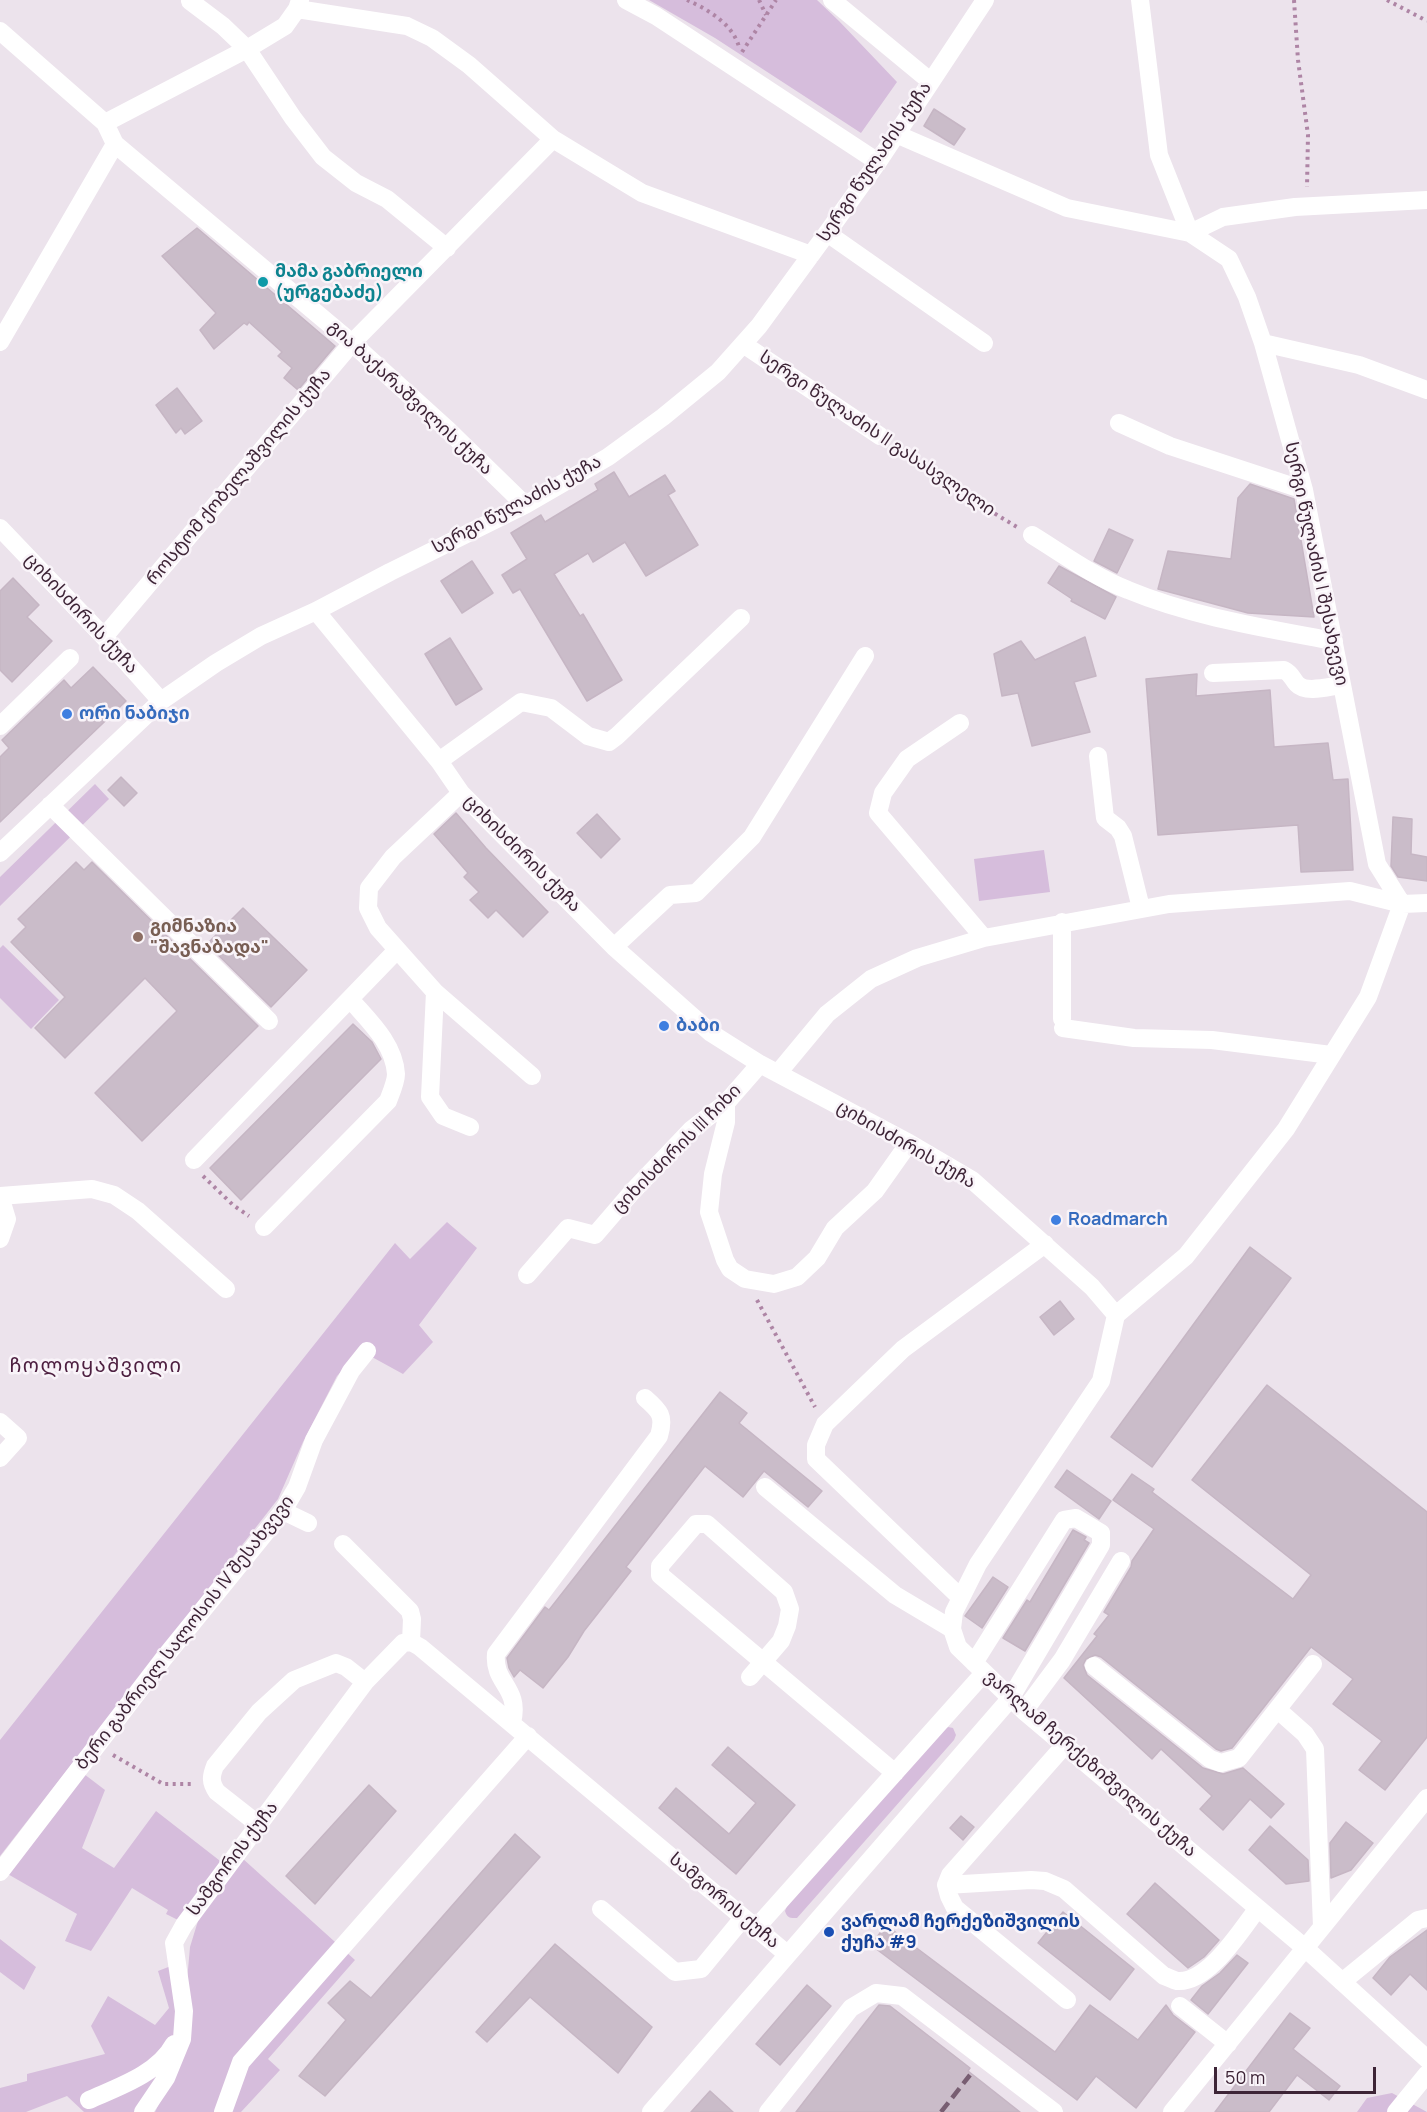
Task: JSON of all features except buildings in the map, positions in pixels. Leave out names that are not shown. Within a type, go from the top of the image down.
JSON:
[{"type":"street","points":[[626,0],[737,60],[878,162]]},
{"type":"street","name":"სერგი წულაძის ქუჩა","points":[[0,853],[161,701],[216,663],[243,647],[525,505],[608,457],[663,417],[718,372],[759,326],[878,162],[985,0]]},
{"type":"street","points":[[1140,0],[1159,155],[1190,233]]},
{"type":"street","points":[[190,1],[248,49],[293,118],[323,158],[356,183],[387,199],[447,248]]},
{"type":"street","points":[[835,1],[930,81]]},
{"type":"street","points":[[105,123],[248,49],[285,26],[298,4],[406,27],[432,38],[469,65],[553,139],[642,193],[811,255]]},
{"type":"street","name":"გია ბაქარაშვილის ქუჩა","points":[[0,30],[105,123],[115,144],[352,343],[525,505]]},
{"type":"street","points":[[896,134],[1067,208],[1190,233],[1223,217],[1307,206],[1427,200]]},
{"type":"street","name":"როსტომ ქობელაშვილის ქუჩა","points":[[104,637],[352,343],[553,139]]},
{"type":"street","points":[[0,342],[115,144]]},
{"type":"street","points":[[827,233],[984,343]]},
{"type":"street","name":"სერგი წულაძის I შესახვევი","points":[[1190,233],[1229,259],[1247,297],[1263,343],[1304,490],[1377,864],[1402,904]]},
{"type":"street","points":[[1263,343],[1359,365],[1427,390]]},
{"type":"street","name":"სერგი წულაძის II გასასვლელი","points":[[742,344],[880,436]]},
{"type":"street","points":[[1119,423],[1170,446],[1304,490]]},
{"type":"street","points":[[1032,535],[1126,590],[1148,598],[1238,623],[1334,640]]},
{"type":"street","name":"ციხისძირის ქუჩა","points":[[3,537],[104,637],[161,701]]},
{"type":"street","name":"ციხისძირის ქუჩა","points":[[316,611],[439,761],[460,793],[614,947],[711,1033],[760,1064],[909,1143],[972,1180],[1092,1287],[1116,1315]]},
{"type":"street","points":[[439,761],[521,702],[551,708],[588,736],[609,742],[741,618]]},
{"type":"street","points":[[614,947],[670,895],[696,893],[752,837],[865,656]]},
{"type":"street","points":[[0,726],[70,658]]},
{"type":"street","points":[[1213,673],[1284,670],[1290,673],[1298,685],[1303,688],[1342,685]]},
{"type":"street","points":[[960,723],[908,759],[883,793],[878,813],[984,938]]},
{"type":"street","points":[[1098,756],[1105,819],[1118,828],[1123,836],[1141,908]]},
{"type":"street","points":[[460,793],[393,857],[369,888],[368,908],[378,928],[435,992],[532,1076]]},
{"type":"street","points":[[50,806],[269,1020]]},
{"type":"street","points":[[778,1073],[827,1014],[871,979],[917,958],[984,938],[1169,904],[1350,891],[1402,904],[1427,903]]},
{"type":"street","points":[[765,1487],[895,1595],[952,1629],[954,1612],[978,1564],[1101,1381],[1116,1315],[1186,1256],[1286,1129],[1368,997],[1402,904]]},
{"type":"street","points":[[1062,922],[1062,1023],[1134,1038],[1212,1040],[1331,1055]]},
{"type":"street","points":[[194,1160],[397,950]]},
{"type":"street","points":[[435,992],[430,1097],[443,1116],[470,1127]]},
{"type":"street","points":[[264,1227],[388,1101],[396,1075],[390,1051],[379,1032],[350,999]]},
{"type":"street","name":"ციხისძირის III ჩიხი","points":[[527,1275],[568,1228],[595,1235],[691,1130],[726,1102],[760,1064]]},
{"type":"street","points":[[726,1102],[726,1122],[713,1174],[709,1212],[730,1269],[745,1279],[774,1284],[798,1277],[817,1258],[835,1228],[875,1191],[909,1143]]},
{"type":"street","points":[[0,1239],[7,1219],[0,1196],[92,1189],[114,1195],[138,1212],[226,1289]]},
{"type":"street","points":[[961,1598],[842,1481],[816,1459],[816,1445],[825,1424],[903,1349],[1045,1244]]},
{"type":"street","name":"ბერი გაბრიელ სალოსის IV შესახვევი","points":[[0,1872],[171,1649],[283,1511],[297,1487],[314,1440],[351,1371],[368,1351]]},
{"type":"street","points":[[512,1722],[514,1703],[497,1671],[496,1654],[659,1436],[663,1422],[657,1409],[645,1398]]},
{"type":"street","points":[[0,1422],[18,1438],[0,1458]]},
{"type":"street","points":[[283,1511],[308,1523]]},
{"type":"street","points":[[601,1910],[675,1972],[701,1969],[750,1923],[895,1773],[979,1668],[1064,1520],[1076,1518],[1101,1533],[1101,1545],[1017,1705]]},
{"type":"street","points":[[750,1677],[763,1662],[781,1641],[787,1626],[790,1609],[784,1592],[707,1524],[696,1524],[660,1566],[660,1575],[763,1662],[895,1773]]},
{"type":"street","points":[[343,1544],[410,1611],[411,1642]]},
{"type":"street","points":[[1017,1705],[1062,1660],[1121,1561]]},
{"type":"street","name":"ვარლამ ჩერქეზიშვილის ქუჩა","points":[[952,1629],[958,1647],[1017,1705],[1305,1948],[1427,2059]]},
{"type":"street","name":"სამგორის ქუჩა","points":[[143,2112],[166,2078],[182,2038],[184,2011],[174,1943],[184,1925],[365,1682],[403,1643],[411,1642],[420,1647],[788,1954]]},
{"type":"street","points":[[259,1825],[217,1792],[212,1784],[215,1766],[259,1712],[294,1680],[336,1664],[346,1667],[365,1682]]},
{"type":"street","points":[[1094,1666],[1210,1760],[1221,1762],[1239,1758],[1313,1664]]},
{"type":"street","name":"სამგორის ქუჩა","points":[[651,2112],[788,1954],[1017,1705]]},
{"type":"street","points":[[1278,1710],[1305,1734],[1315,1749],[1322,1927]]},
{"type":"street","points":[[223,2112],[241,2062],[528,1736]]},
{"type":"street","points":[[1064,1746],[951,1875],[946,1885],[955,1908],[1067,2000]]},
{"type":"street","points":[[1172,2112],[1427,1798]]},
{"type":"street","points":[[946,1885],[1045,1881],[1064,1889],[1164,1976],[1177,1981],[1191,1979],[1209,1970],[1258,1908]]},
{"type":"street","points":[[1342,1982],[1418,1920],[1427,1918]]},
{"type":"street","points":[[768,2112],[851,2008],[876,1993],[902,1996],[1054,2112]]},
{"type":"street","points":[[1180,2006],[1228,2044]]},
{"type":"street","points":[[89,2100],[143,2075],[171,2050],[183,2027]]},
{"type":"street","points":[[1396,2112],[1427,2074]]},
{"type":"path","points":[[687,0],[730,29],[737,39],[737,60]]},
{"type":"path","points":[[759,0],[766,15]]},
{"type":"path","points":[[737,60],[776,0]]},
{"type":"path","points":[[1294,0],[1298,60],[1308,135],[1307,206]]},
{"type":"path","points":[[1387,0],[1427,21]]},
{"type":"path","name":"სერგი წულაძის II გასასვლელი","points":[[880,436],[949,486],[1012,524]]},
{"type":"path","points":[[194,1160],[204,1177],[233,1205],[264,1227]]},
{"type":"path","points":[[745,1279],[825,1424]]},
{"type":"path","points":[[97,1745],[163,1784],[212,1784]]},
{"type":"shaded area","points":[[649,0],[817,0],[897,82],[861,133],[715,38]]},
{"type":"shaded area","points":[[95,784],[109,799],[0,906],[0,877]]},
{"type":"shaded area","points":[[1044,850],[1050,892],[979,901],[974,859]]},
{"type":"shaded area","points":[[3,945],[59,1000],[31,1029],[0,998],[0,948]]},
{"type":"shaded area","points":[[447,1222],[477,1248],[419,1325],[433,1342],[403,1374],[361,1351],[337,1376],[303,1442],[278,1499],[0,1856],[0,1740],[395,1243],[410,1259]]},
{"type":"shaded area","points":[[948,1727],[953,1728],[956,1735],[954,1740],[797,1918],[788,1916],[785,1911],[787,1906]]},
{"type":"shaded area","points":[[84,1774],[105,1790],[82,1848],[114,1868],[156,1811],[224,1864],[180,1921],[166,1914],[168,1910],[132,1888],[91,1951],[65,1941],[77,1914],[6,1873]]},
{"type":"shaded area","points":[[242,1858],[355,1960],[268,2059],[280,2070],[241,2112],[155,2112],[180,2060],[190,1947],[201,1911]]},
{"type":"shaded area","points":[[0,1939],[36,1967],[24,1990],[0,1972]]},
{"type":"shaded area","points":[[171,1966],[180,2011],[178,2043],[137,2112],[84,2112],[67,2096],[26,2112],[0,2112],[0,2088],[27,2081],[27,2074],[105,2054],[91,2026],[108,1996],[155,2025],[169,2008],[158,1971]]},
{"type":"shaded area","points":[[1392,2093],[1427,2112],[1357,2112],[1367,2098]]},
{"type":"railway","points":[[941,2112],[970,2075]]},
{"type":"place","name":"მამა გაბრიელი (ურგებაძე)","points":[[263,282]]},
{"type":"place","name":"ორი ნაბიჯი","points":[[67,714]]},
{"type":"place","name":"გიმნაზია \"შავნაბადა\"","points":[[138,937]]},
{"type":"place","name":"ბაბი","points":[[664,1026]]},
{"type":"place","name":"Roadmarch","points":[[1056,1220]]},
{"type":"place","name":"ვარლამ ჩერქეზიშვილის ქუჩა #9","points":[[829,1932]]},
{"type":"district","name":"ჩოლოყაშვილი","points":[[96,1366]]}]
